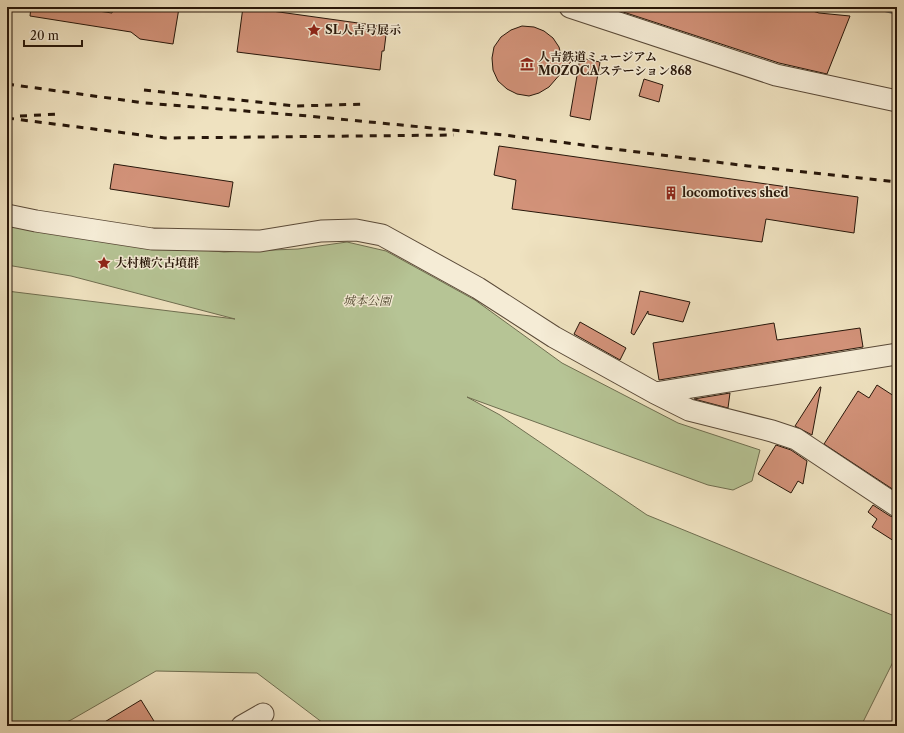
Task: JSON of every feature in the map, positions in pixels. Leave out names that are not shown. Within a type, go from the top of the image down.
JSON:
[{"type":"street","points":[[570,7],[776,75],[897,101]]},
{"type":"street","points":[[7,215],[152,239],[260,241],[321,231],[349,230],[382,235],[478,288],[554,337],[655,393],[688,410],[772,431],[796,439],[897,506]]},
{"type":"street","points":[[655,393],[897,354]]},
{"type":"street","points":[[242,726],[263,714]]},
{"type":"green space","name":"城本公園","points":[[7,220],[128,243],[224,252],[298,249],[347,242],[386,251],[475,300],[562,363],[678,423],[760,450],[752,481],[733,490],[708,485],[467,397],[500,415],[647,515],[897,617],[897,654],[861,726],[327,726],[257,673],[156,671],[71,720],[57,726],[7,726],[7,291],[235,319],[71,276],[7,265]]},
{"type":"building","points":[[31,7],[71,7],[112,13],[113,7],[179,8],[173,44],[140,39],[131,32],[30,16]]},
{"type":"building","points":[[243,7],[387,27],[380,70],[237,52]]},
{"type":"building","points":[[608,7],[800,7],[819,13],[850,16],[827,74],[779,63]]},
{"type":"building","name":"人吉鉄道ミュージアム MOZOCAステーション868","points":[[522,26],[534,27],[544,31],[553,38],[559,47],[561,55],[575,57],[549,87],[539,93],[529,96],[517,94],[507,89],[498,81],[493,70],[492,58],[494,47],[501,37],[511,30]]},
{"type":"building","points":[[580,58],[600,62],[590,120],[570,116]]},
{"type":"building","points":[[644,79],[663,85],[659,102],[639,96]]},
{"type":"building","name":"locomotives shed","points":[[499,146],[858,197],[854,233],[766,219],[762,242],[512,209],[516,180],[494,175]]},
{"type":"building","points":[[114,164],[233,182],[229,207],[110,189]]},
{"type":"building","points":[[640,291],[690,302],[683,322],[648,314],[648,311],[634,335],[631,333]]},
{"type":"building","points":[[580,322],[626,348],[620,360],[574,334]]},
{"type":"building","points":[[774,323],[777,340],[860,328],[863,347],[659,380],[653,343]]},
{"type":"building","points":[[877,385],[897,398],[897,492],[824,444],[858,391],[869,398]]},
{"type":"building","points":[[821,387],[812,435],[795,426]]},
{"type":"building","points":[[730,393],[728,408],[694,399]]},
{"type":"building","points":[[776,445],[791,450],[807,461],[803,484],[798,481],[791,493],[758,474]]},
{"type":"building","points":[[873,505],[890,516],[897,518],[897,543],[872,527],[877,519],[868,512]]},
{"type":"building","points":[[141,700],[157,726],[98,726]]},
{"type":"waterway","points":[[878,7],[897,12]]},
{"type":"railway","points":[[7,84],[145,103],[308,116],[504,135],[748,166],[897,182]]},
{"type":"railway","points":[[144,90],[296,106],[367,104]]},
{"type":"railway","points":[[20,116],[60,114]]},
{"type":"railway","points":[[7,118],[165,138],[454,135]]},
{"type":"place","name":"SL人吉号展示","points":[[314,30]]},
{"type":"place","name":"人吉鉄道ミュージアム MOZOCAステーション868","points":[[527,64]]},
{"type":"place","name":"locomotives shed","points":[[671,193]]},
{"type":"place","name":"大村横穴古墳群","points":[[104,263]]}]
